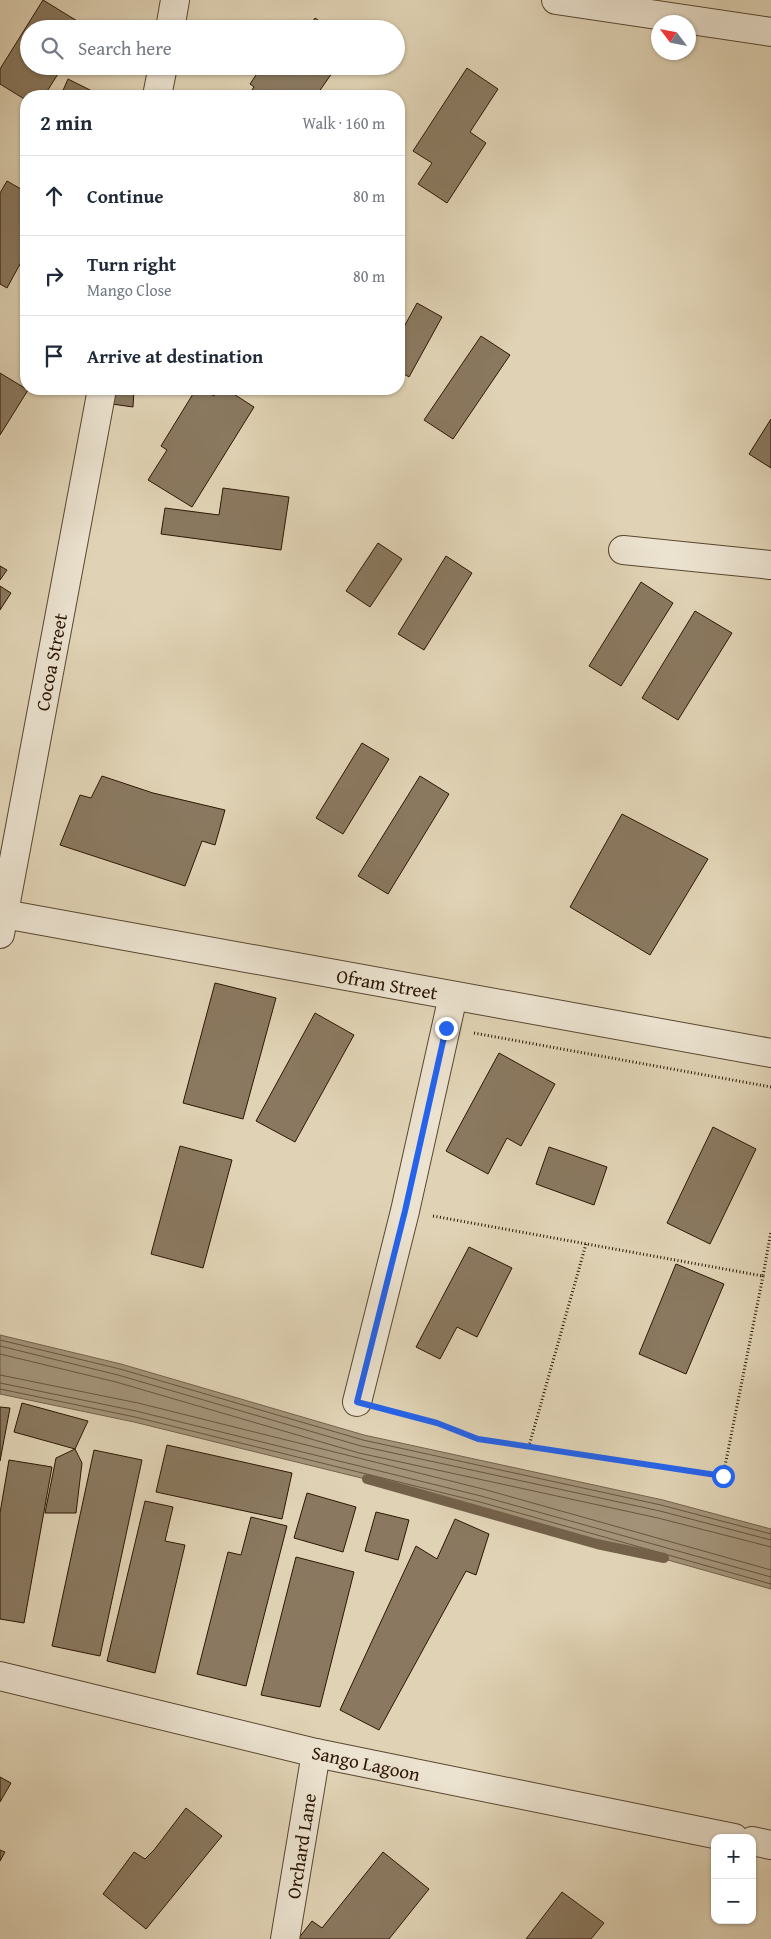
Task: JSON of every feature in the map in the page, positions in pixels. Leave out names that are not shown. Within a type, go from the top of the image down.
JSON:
[{"type":"street","points":[[172,20],[175,0]]},
{"type":"street","points":[[556,0],[771,32]]},
{"type":"street","points":[[158,90],[161,75]]},
{"type":"street","name":"Cocoa Street","points":[[2,924],[101,395]]},
{"type":"street","points":[[623,550],[771,565]]},
{"type":"street","name":"Ofram Street","points":[[2,924],[454,996],[771,1053]]},
{"type":"street","points":[[357,1402],[405,1211],[454,996]]},
{"type":"street","name":"Sango Lagoon","points":[[0,1676],[316,1753],[714,1834]]},
{"type":"street","name":"Orchard Lane","points":[[285,1939],[316,1753]]},
{"type":"street","points":[[756,1842],[771,1845]]},
{"type":"path","points":[[446,1028],[771,1087]]},
{"type":"path","points":[[405,1211],[763,1276]]},
{"type":"path","points":[[357,1402],[437,1423],[478,1439],[723,1476],[771,1231]]},
{"type":"path","points":[[529,1446],[586,1244]]},
{"type":"water","points":[[0,1335],[121,1364],[364,1435],[663,1500],[771,1529],[771,1589],[479,1507],[134,1422],[0,1394]]},
{"type":"building","points":[[43,0],[76,20],[31,20]]},
{"type":"building","points":[[20,37],[20,75],[57,75],[48,90],[20,90],[20,96],[0,84],[0,69]]},
{"type":"building","points":[[467,68],[498,89],[470,132],[486,143],[447,203],[418,184],[432,163],[413,151]]},
{"type":"building","points":[[256,75],[331,75],[320,90],[252,90],[254,87],[250,84]]},
{"type":"building","points":[[68,79],[90,90],[63,90]]},
{"type":"building","points":[[7,181],[20,189],[20,264],[7,288],[0,284],[0,193]]},
{"type":"building","points":[[417,303],[442,317],[409,377],[405,375],[405,325]]},
{"type":"building","points":[[481,336],[510,355],[453,439],[424,420]]},
{"type":"building","points":[[0,373],[20,385],[20,395],[25,395],[0,435]]},
{"type":"building","points":[[113,395],[134,395],[133,407],[112,404]]},
{"type":"building","points":[[192,395],[235,395],[254,407],[192,507],[148,480],[167,450],[161,446]]},
{"type":"building","points":[[771,419],[771,468],[749,454]]},
{"type":"building","points":[[223,488],[289,497],[281,550],[161,534],[165,508],[219,515]]},
{"type":"building","points":[[378,543],[402,559],[370,607],[346,591]]},
{"type":"building","points":[[446,556],[472,573],[424,650],[398,634]]},
{"type":"building","points":[[0,566],[7,570],[0,580]]},
{"type":"building","points":[[641,582],[673,603],[621,686],[589,666]]},
{"type":"building","points":[[0,586],[11,593],[0,610]]},
{"type":"building","points":[[695,611],[732,633],[678,720],[642,698]]},
{"type":"building","points":[[362,743],[389,759],[343,834],[316,818]]},
{"type":"building","points":[[102,776],[153,793],[225,810],[215,845],[202,841],[185,886],[60,845],[80,795],[91,798]]},
{"type":"building","points":[[420,776],[449,794],[388,894],[358,876]]},
{"type":"building","points":[[622,814],[708,859],[650,955],[570,907]]},
{"type":"building","points":[[215,983],[276,998],[243,1119],[183,1103]]},
{"type":"building","points":[[315,1013],[354,1035],[295,1142],[256,1121]]},
{"type":"building","points":[[499,1053],[555,1084],[521,1146],[507,1138],[488,1174],[446,1151]]},
{"type":"building","points":[[713,1127],[756,1149],[710,1244],[667,1223]]},
{"type":"building","points":[[180,1146],[232,1160],[203,1268],[151,1254]]},
{"type":"building","points":[[549,1147],[607,1167],[594,1205],[536,1184]]},
{"type":"building","points":[[469,1247],[512,1268],[477,1337],[457,1327],[440,1359],[416,1347]]},
{"type":"building","points":[[676,1264],[724,1284],[686,1374],[639,1354]]},
{"type":"building","points":[[22,1403],[88,1421],[75,1449],[14,1432]]},
{"type":"building","points":[[0,1407],[10,1408],[0,1461]]},
{"type":"building","points":[[167,1445],[292,1473],[282,1519],[156,1492]]},
{"type":"building","points":[[75,1449],[82,1463],[76,1513],[45,1513],[56,1458]]},
{"type":"building","points":[[94,1450],[142,1460],[100,1656],[52,1646]]},
{"type":"building","points":[[9,1460],[52,1467],[24,1623],[0,1619],[0,1513]]},
{"type":"building","points":[[307,1493],[356,1507],[343,1552],[294,1538]]},
{"type":"building","points":[[145,1501],[173,1507],[165,1541],[185,1545],[155,1673],[107,1661]]},
{"type":"building","points":[[376,1512],[409,1520],[398,1560],[365,1551]]},
{"type":"building","points":[[251,1517],[287,1526],[246,1686],[197,1674],[228,1552],[241,1555]]},
{"type":"building","points":[[455,1519],[489,1534],[476,1575],[466,1571],[379,1730],[340,1710],[416,1546],[437,1559]]},
{"type":"building","points":[[296,1557],[354,1572],[320,1707],[261,1695]]},
{"type":"building","points":[[0,1777],[11,1783],[0,1802]]},
{"type":"building","points":[[186,1808],[222,1836],[146,1929],[103,1894],[134,1852],[145,1859]]},
{"type":"building","points":[[0,1850],[5,1852],[0,1861]]},
{"type":"building","points":[[383,1852],[429,1889],[389,1939],[298,1939],[312,1921],[322,1928]]},
{"type":"building","points":[[562,1892],[604,1923],[591,1939],[526,1939]]},
{"type":"waterway","points":[[367,1479],[597,1544],[664,1558]]},
{"type":"route","points":[[446,1028],[405,1211],[357,1402],[437,1423],[478,1439],[723,1476]]}]
